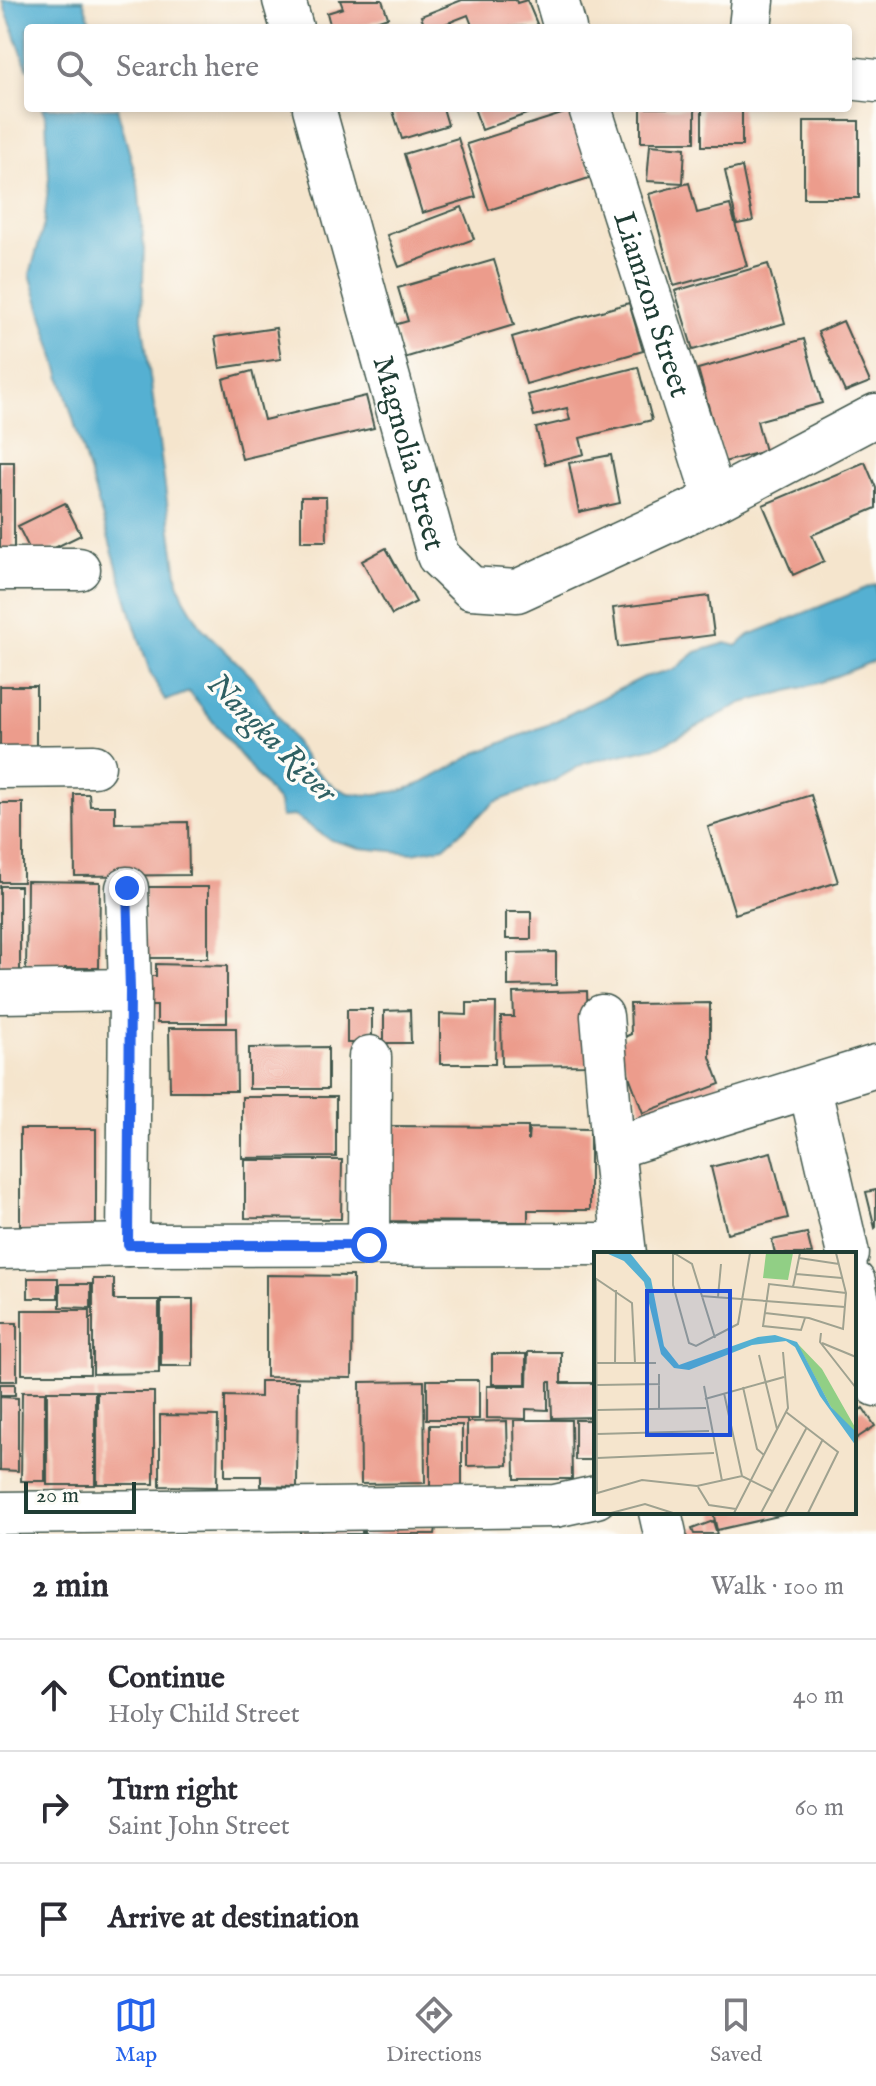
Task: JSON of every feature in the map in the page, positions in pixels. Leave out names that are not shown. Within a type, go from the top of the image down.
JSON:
[{"type":"street","points":[[284,0],[291,24]]},
{"type":"street","points":[[557,0],[564,24]]},
{"type":"street","points":[[750,24],[753,0]]},
{"type":"street","points":[[852,78],[876,81]]},
{"type":"street","name":"Magnolia Street","points":[[315,112],[438,556],[471,588],[517,591],[715,500],[876,415]]},
{"type":"street","name":"Liamzon Street","points":[[591,112],[715,500]]},
{"type":"street","points":[[0,569],[79,569]]},
{"type":"street","points":[[0,767],[94,766]]},
{"type":"street","points":[[127,888],[130,990],[128,1245]]},
{"type":"street","points":[[0,992],[130,990]]},
{"type":"street","points":[[0,1248],[369,1245],[624,1249],[602,1016]]},
{"type":"street","points":[[369,1245],[370,1057]]},
{"type":"street","points":[[613,1148],[876,1066]]},
{"type":"street","points":[[810,1089],[848,1252]]},
{"type":"street","points":[[856,1291],[876,1385]]},
{"type":"street","points":[[0,1513],[555,1506],[594,1497]]},
{"type":"street","points":[[660,1514],[665,1534]]},
{"type":"water","points":[[2,0],[83,0],[91,24],[24,24],[24,59]]},
{"type":"water","name":"Nangka River","points":[[44,112],[118,112],[138,184],[144,248],[142,318],[178,582],[202,628],[254,679],[310,766],[333,786],[348,793],[367,795],[401,791],[644,677],[675,669],[696,652],[726,643],[737,646],[749,635],[876,584],[876,660],[819,683],[742,703],[660,746],[585,763],[553,781],[495,802],[444,847],[413,853],[360,848],[331,840],[294,816],[281,817],[279,803],[189,692],[165,701],[150,672],[30,274],[44,224],[49,178]]},
{"type":"building","points":[[340,0],[382,0],[388,17],[366,24],[330,24],[327,13],[343,8]]},
{"type":"building","points":[[462,0],[516,0],[517,3],[527,0],[537,24],[471,24],[468,15],[445,24],[424,24],[421,16]]},
{"type":"building","points":[[393,112],[444,112],[448,125],[402,139]]},
{"type":"building","points":[[475,112],[532,112],[482,130]]},
{"type":"building","points":[[571,112],[592,177],[489,210],[467,144]]},
{"type":"building","points":[[641,112],[695,112],[695,142],[641,142]]},
{"type":"building","points":[[702,112],[742,112],[742,146],[702,146]]},
{"type":"building","points":[[804,121],[859,121],[859,198],[804,198]]},
{"type":"building","points":[[458,138],[476,197],[422,213],[404,154]]},
{"type":"building","points":[[650,145],[685,148],[683,183],[647,181]]},
{"type":"building","points":[[742,167],[753,221],[737,224],[725,171]]},
{"type":"building","points":[[689,183],[697,213],[730,205],[747,266],[674,286],[649,194]]},
{"type":"building","points":[[462,207],[474,239],[399,267],[387,235]]},
{"type":"building","points":[[494,260],[514,325],[404,358],[394,325],[408,321],[398,288]]},
{"type":"building","points":[[768,264],[785,323],[693,350],[675,291]]},
{"type":"building","points":[[629,303],[643,351],[526,384],[512,337]]},
{"type":"building","points":[[843,321],[870,382],[845,392],[818,332]]},
{"type":"building","points":[[276,328],[281,359],[220,368],[215,337]]},
{"type":"building","points":[[804,339],[822,403],[757,421],[765,451],[724,462],[698,369]]},
{"type":"building","points":[[638,367],[652,420],[580,438],[584,454],[545,464],[536,428],[570,420],[567,408],[534,416],[528,395]]},
{"type":"building","points":[[252,371],[264,420],[366,396],[374,428],[242,459],[223,379]]},
{"type":"building","points":[[611,455],[620,503],[579,512],[569,463]]},
{"type":"building","points":[[0,462],[14,462],[14,559],[0,559]]},
{"type":"building","points":[[865,462],[876,488],[876,508],[812,535],[824,561],[793,575],[763,505]]},
{"type":"building","points":[[301,497],[326,497],[327,541],[301,541]]},
{"type":"building","points":[[65,503],[81,535],[34,558],[18,526]]},
{"type":"building","points":[[386,548],[416,602],[392,615],[362,561]]},
{"type":"building","points":[[709,596],[714,635],[618,647],[613,608]]},
{"type":"building","points":[[0,686],[36,686],[36,763],[0,763]]},
{"type":"building","points":[[74,794],[89,794],[90,806],[115,806],[115,823],[188,822],[189,875],[75,876]]},
{"type":"building","points":[[811,795],[838,882],[735,914],[708,827]]},
{"type":"building","points":[[0,803],[23,803],[23,882],[0,882]]},
{"type":"building","points":[[27,881],[100,882],[99,968],[65,968],[65,977],[26,977]]},
{"type":"building","points":[[0,886],[20,886],[20,979],[0,979]]},
{"type":"building","points":[[144,887],[208,887],[208,958],[144,958]]},
{"type":"building","points":[[506,912],[531,912],[531,939],[506,939]]},
{"type":"building","points":[[556,952],[556,985],[508,986],[508,953]]},
{"type":"building","points":[[156,964],[227,966],[227,1023],[157,1023],[157,1006],[136,1006],[136,976],[156,976]]},
{"type":"building","points":[[587,991],[589,1065],[502,1066],[501,1017],[514,1017],[513,993]]},
{"type":"building","points":[[467,1003],[496,1003],[495,1064],[440,1064],[440,1014],[467,1015]]},
{"type":"building","points":[[710,1003],[710,1057],[720,1084],[643,1113],[616,1041],[631,1034],[630,1004]]},
{"type":"building","points":[[347,1009],[372,1009],[372,1043],[347,1043]]},
{"type":"building","points":[[410,1010],[411,1043],[384,1043],[384,1011]]},
{"type":"building","points":[[169,1028],[236,1028],[237,1091],[170,1091]]},
{"type":"building","points":[[328,1047],[328,1089],[249,1089],[249,1048]]},
{"type":"building","points":[[242,1097],[336,1097],[336,1157],[242,1158]]},
{"type":"building","points":[[390,1126],[528,1127],[528,1141],[529,1128],[590,1129],[590,1210],[528,1210],[528,1222],[390,1221]]},
{"type":"building","points":[[20,1129],[96,1129],[96,1232],[20,1232]]},
{"type":"building","points":[[771,1152],[788,1218],[727,1233],[711,1167]]},
{"type":"building","points":[[245,1160],[342,1160],[341,1219],[245,1218]]},
{"type":"building","points":[[876,1190],[876,1227],[875,1228],[866,1192]]},
{"type":"building","points":[[807,1233],[812,1252],[775,1252],[772,1240]]},
{"type":"building","points":[[266,1275],[353,1276],[352,1378],[266,1377]]},
{"type":"building","points":[[28,1278],[58,1278],[58,1298],[28,1298]]},
{"type":"building","points":[[93,1279],[114,1279],[114,1300],[159,1300],[159,1373],[93,1374]]},
{"type":"building","points":[[60,1284],[91,1284],[91,1308],[60,1307]]},
{"type":"building","points":[[161,1299],[193,1299],[193,1366],[161,1366]]},
{"type":"building","points":[[22,1310],[90,1310],[90,1374],[22,1374]]},
{"type":"building","points":[[0,1323],[17,1323],[17,1381],[0,1381]]},
{"type":"building","points":[[528,1352],[561,1352],[561,1383],[594,1383],[594,1417],[552,1418],[551,1382],[548,1382],[548,1410],[526,1409],[526,1419],[487,1418],[487,1386],[527,1386]]},
{"type":"building","points":[[492,1354],[526,1354],[526,1384],[492,1384]]},
{"type":"building","points":[[427,1380],[479,1380],[479,1419],[427,1419]]},
{"type":"building","points":[[260,1381],[298,1381],[297,1487],[261,1486],[261,1476],[225,1476],[225,1396],[260,1397]]},
{"type":"building","points":[[424,1381],[425,1483],[361,1484],[360,1382]]},
{"type":"building","points":[[0,1384],[15,1384],[15,1395],[0,1395]]},
{"type":"building","points":[[47,1391],[95,1391],[95,1485],[47,1485]]},
{"type":"building","points":[[22,1392],[45,1392],[45,1481],[21,1481]]},
{"type":"building","points":[[97,1392],[154,1392],[154,1484],[97,1484]]},
{"type":"building","points":[[0,1397],[18,1398],[18,1471],[0,1470]]},
{"type":"building","points":[[863,1408],[875,1426],[856,1439],[856,1413]]},
{"type":"building","points":[[160,1415],[218,1416],[217,1487],[160,1486]]},
{"type":"building","points":[[514,1420],[571,1420],[572,1479],[515,1479]]},
{"type":"building","points":[[575,1420],[594,1420],[594,1460],[575,1460]]},
{"type":"building","points":[[507,1421],[508,1465],[467,1466],[467,1422]]},
{"type":"building","points":[[430,1425],[462,1425],[462,1488],[430,1489]]},
{"type":"building","points":[[713,1514],[788,1514],[717,1530]]},
{"type":"building","points":[[713,1521],[717,1534],[694,1534],[692,1529]]},
{"type":"building","points":[[364,1527],[436,1528],[435,1534],[364,1534]]},
{"type":"building","points":[[300,1528],[362,1529],[362,1534],[300,1534]]},
{"type":"route","points":[[127,888],[130,990],[128,1245],[369,1245]]}]
